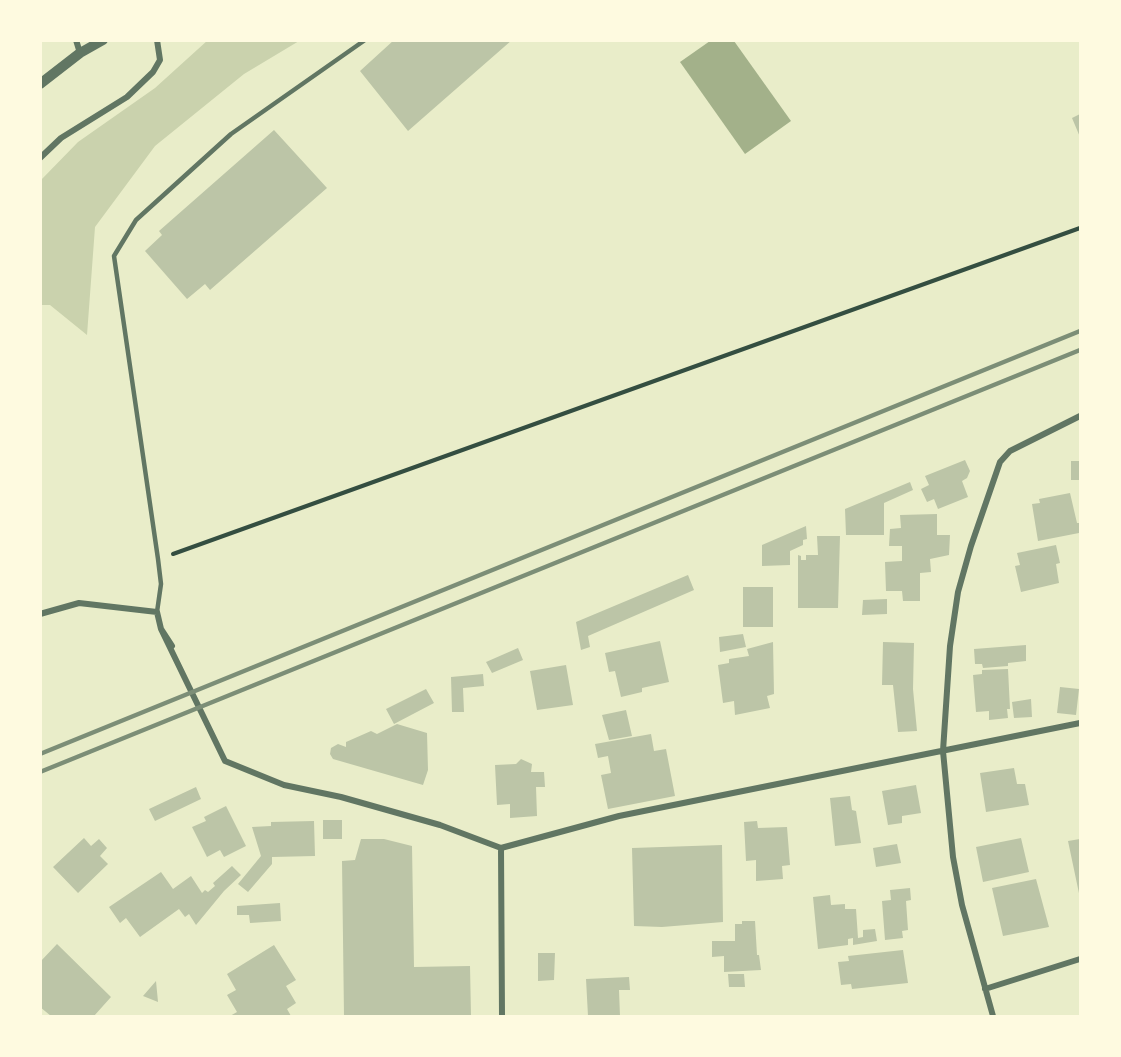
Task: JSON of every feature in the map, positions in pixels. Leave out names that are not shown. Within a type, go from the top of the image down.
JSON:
[{"type":"street","points":[[76,40],[80,54]]},
{"type":"street","points":[[40,84],[80,54],[104,40]]},
{"type":"street","points":[[40,158],[61,138],[127,97],[153,72],[160,60],[157,40]]},
{"type":"street","points":[[993,1017],[962,905],[953,857],[943,751],[950,646],[958,592],[1000,462],[1010,450],[1080,416]]},
{"type":"street","points":[[40,614],[79,603],[157,612],[161,629],[225,761],[284,785],[341,797],[440,825],[501,848],[619,816],[1080,723]]},
{"type":"street","points":[[161,629],[172,646]]},
{"type":"street","points":[[501,848],[502,1017]]},
{"type":"street","points":[[985,989],[1080,959]]},
{"type":"lane","points":[[157,612],[161,584],[158,559],[114,256],[136,220],[231,134],[365,40]]},
{"type":"path","points":[[158,559],[1080,228]]},
{"type":"shaded area","points":[[208,40],[299,41],[244,74],[155,146],[95,227],[87,335],[50,305],[41,305],[41,180],[78,142],[155,88]]},
{"type":"shaded area","points":[[710,41],[734,41],[791,121],[745,154],[680,62]]},
{"type":"building","points":[[394,40],[512,40],[408,131],[360,71]]},
{"type":"building","points":[[1080,114],[1080,137],[1072,118]]},
{"type":"building","points":[[274,130],[327,188],[210,290],[205,284],[187,299],[145,251],[162,235],[159,231]]},
{"type":"building","points":[[965,460],[970,471],[967,478],[962,481],[968,497],[938,509],[934,499],[927,502],[921,489],[929,485],[925,476]]},
{"type":"building","points":[[1071,461],[1080,461],[1080,480],[1071,480]]},
{"type":"building","points":[[910,482],[913,490],[884,503],[884,535],[846,535],[845,509]]},
{"type":"building","points":[[1070,493],[1077,523],[1080,523],[1079,533],[1038,541],[1032,504],[1040,503],[1039,499]]},
{"type":"building","points":[[937,514],[937,535],[950,535],[949,555],[930,559],[931,572],[920,573],[920,601],[903,601],[902,591],[886,591],[885,562],[902,561],[902,546],[889,546],[890,529],[901,528],[900,515]]},
{"type":"building","points":[[806,526],[807,539],[803,540],[803,545],[790,551],[790,565],[762,566],[762,545]]},
{"type":"building","points":[[817,536],[840,536],[838,608],[798,608],[798,555],[801,556],[801,560],[806,560],[806,555],[818,555]]},
{"type":"building","points":[[1056,545],[1060,563],[1056,564],[1059,583],[1021,592],[1015,566],[1020,565],[1017,553]]},
{"type":"building","points":[[688,575],[694,590],[588,636],[590,647],[581,650],[576,622]]},
{"type":"building","points":[[743,587],[773,587],[773,627],[743,627]]},
{"type":"building","points":[[887,599],[887,614],[862,615],[863,600]]},
{"type":"building","points":[[743,634],[746,647],[720,652],[719,637]]},
{"type":"building","points":[[660,641],[669,682],[642,688],[642,692],[621,697],[615,671],[609,672],[605,653]]},
{"type":"building","points":[[773,642],[774,694],[767,696],[770,708],[735,715],[734,701],[723,703],[718,665],[729,663],[729,659],[749,656],[747,649]]},
{"type":"building","points":[[883,642],[914,643],[913,689],[917,731],[898,732],[893,685],[882,685]]},
{"type":"building","points":[[1026,645],[1026,661],[1008,663],[1008,666],[983,668],[982,664],[975,664],[974,649]]},
{"type":"building","points":[[518,648],[523,660],[492,673],[486,662]]},
{"type":"building","points":[[566,665],[573,705],[537,710],[530,671]]},
{"type":"building","points":[[1008,669],[1010,709],[1007,709],[1008,718],[989,720],[989,711],[976,712],[973,675],[982,674],[982,670]]},
{"type":"building","points":[[483,674],[484,686],[463,688],[464,712],[452,712],[451,677]]},
{"type":"building","points":[[1060,687],[1079,689],[1076,715],[1057,713]]},
{"type":"building","points":[[426,689],[434,703],[394,724],[386,709]]},
{"type":"building","points":[[1031,699],[1032,717],[1014,718],[1012,702]]},
{"type":"building","points":[[626,710],[632,736],[609,740],[602,715]]},
{"type":"building","points":[[397,724],[427,733],[428,770],[423,785],[333,759],[330,754],[331,748],[338,744],[346,747],[346,742],[371,731],[377,734]]},
{"type":"building","points":[[651,734],[654,751],[666,749],[675,796],[608,809],[601,775],[611,773],[608,756],[598,758],[595,744]]},
{"type":"building","points":[[521,759],[532,764],[531,772],[544,772],[545,787],[536,787],[537,816],[510,818],[510,804],[497,805],[495,765],[516,764]]},
{"type":"building","points":[[1014,768],[1017,784],[1025,784],[1029,805],[986,812],[980,773]]},
{"type":"building","points":[[916,785],[921,813],[902,816],[902,823],[888,825],[882,791]]},
{"type":"building","points":[[196,787],[201,799],[155,821],[149,809]]},
{"type":"building","points":[[850,796],[852,810],[856,811],[861,843],[835,846],[830,798]]},
{"type":"building","points":[[226,806],[246,846],[224,857],[220,850],[207,857],[192,827],[206,821],[204,817]]},
{"type":"building","points":[[323,820],[342,820],[342,839],[323,839]]},
{"type":"building","points":[[314,821],[315,856],[272,857],[272,864],[248,892],[238,884],[261,856],[252,827],[271,826],[271,822]]},
{"type":"building","points":[[757,821],[758,828],[787,827],[790,865],[782,866],[783,879],[756,881],[756,860],[746,861],[744,822]]},
{"type":"building","points":[[84,838],[91,846],[99,839],[107,848],[100,856],[108,864],[78,893],[53,867]]},
{"type":"building","points":[[1021,838],[1029,872],[983,882],[976,847]]},
{"type":"building","points":[[361,839],[384,839],[412,846],[414,967],[470,966],[471,1016],[344,1016],[342,861],[355,860]]},
{"type":"building","points":[[1080,839],[1080,898],[1068,841]]},
{"type":"building","points":[[897,844],[901,863],[876,867],[873,848]]},
{"type":"building","points":[[722,845],[723,922],[662,927],[634,926],[632,848]]},
{"type":"building","points":[[232,866],[241,875],[224,891],[196,925],[189,914],[185,917],[179,909],[140,937],[126,918],[120,923],[109,907],[161,872],[173,889],[191,876],[202,893],[205,890],[208,892],[215,886],[213,883]]},
{"type":"building","points":[[1036,879],[1049,927],[1003,936],[992,888]]},
{"type":"building","points":[[910,888],[911,900],[906,901],[908,930],[902,931],[903,938],[885,940],[882,901],[891,900],[890,890]]},
{"type":"building","points":[[830,895],[831,905],[845,904],[845,909],[856,909],[858,938],[863,937],[863,930],[875,929],[877,941],[853,945],[853,938],[848,939],[848,945],[818,949],[813,897]]},
{"type":"building","points":[[280,903],[281,921],[250,923],[249,915],[237,915],[237,906]]},
{"type":"building","points":[[742,921],[755,921],[757,955],[759,955],[761,970],[724,972],[724,956],[712,957],[712,941],[735,941],[735,924],[742,924]]},
{"type":"building","points":[[57,944],[111,997],[94,1016],[51,1016],[40,1007],[40,962]]},
{"type":"building","points":[[274,945],[296,980],[286,986],[296,1003],[287,1009],[291,1016],[230,1016],[237,1012],[227,995],[236,990],[227,974]]},
{"type":"building","points":[[903,950],[908,983],[852,989],[851,984],[841,985],[838,962],[849,961],[848,956]]},
{"type":"building","points":[[538,953],[555,953],[554,980],[538,981]]},
{"type":"building","points":[[728,974],[744,974],[745,987],[729,987]]},
{"type":"building","points":[[629,977],[630,990],[619,990],[620,1016],[588,1016],[586,979]]},
{"type":"building","points":[[156,981],[158,1002],[143,996]]},
{"type":"railway","points":[[40,754],[1080,331]]},
{"type":"railway","points":[[40,772],[1080,350]]}]
